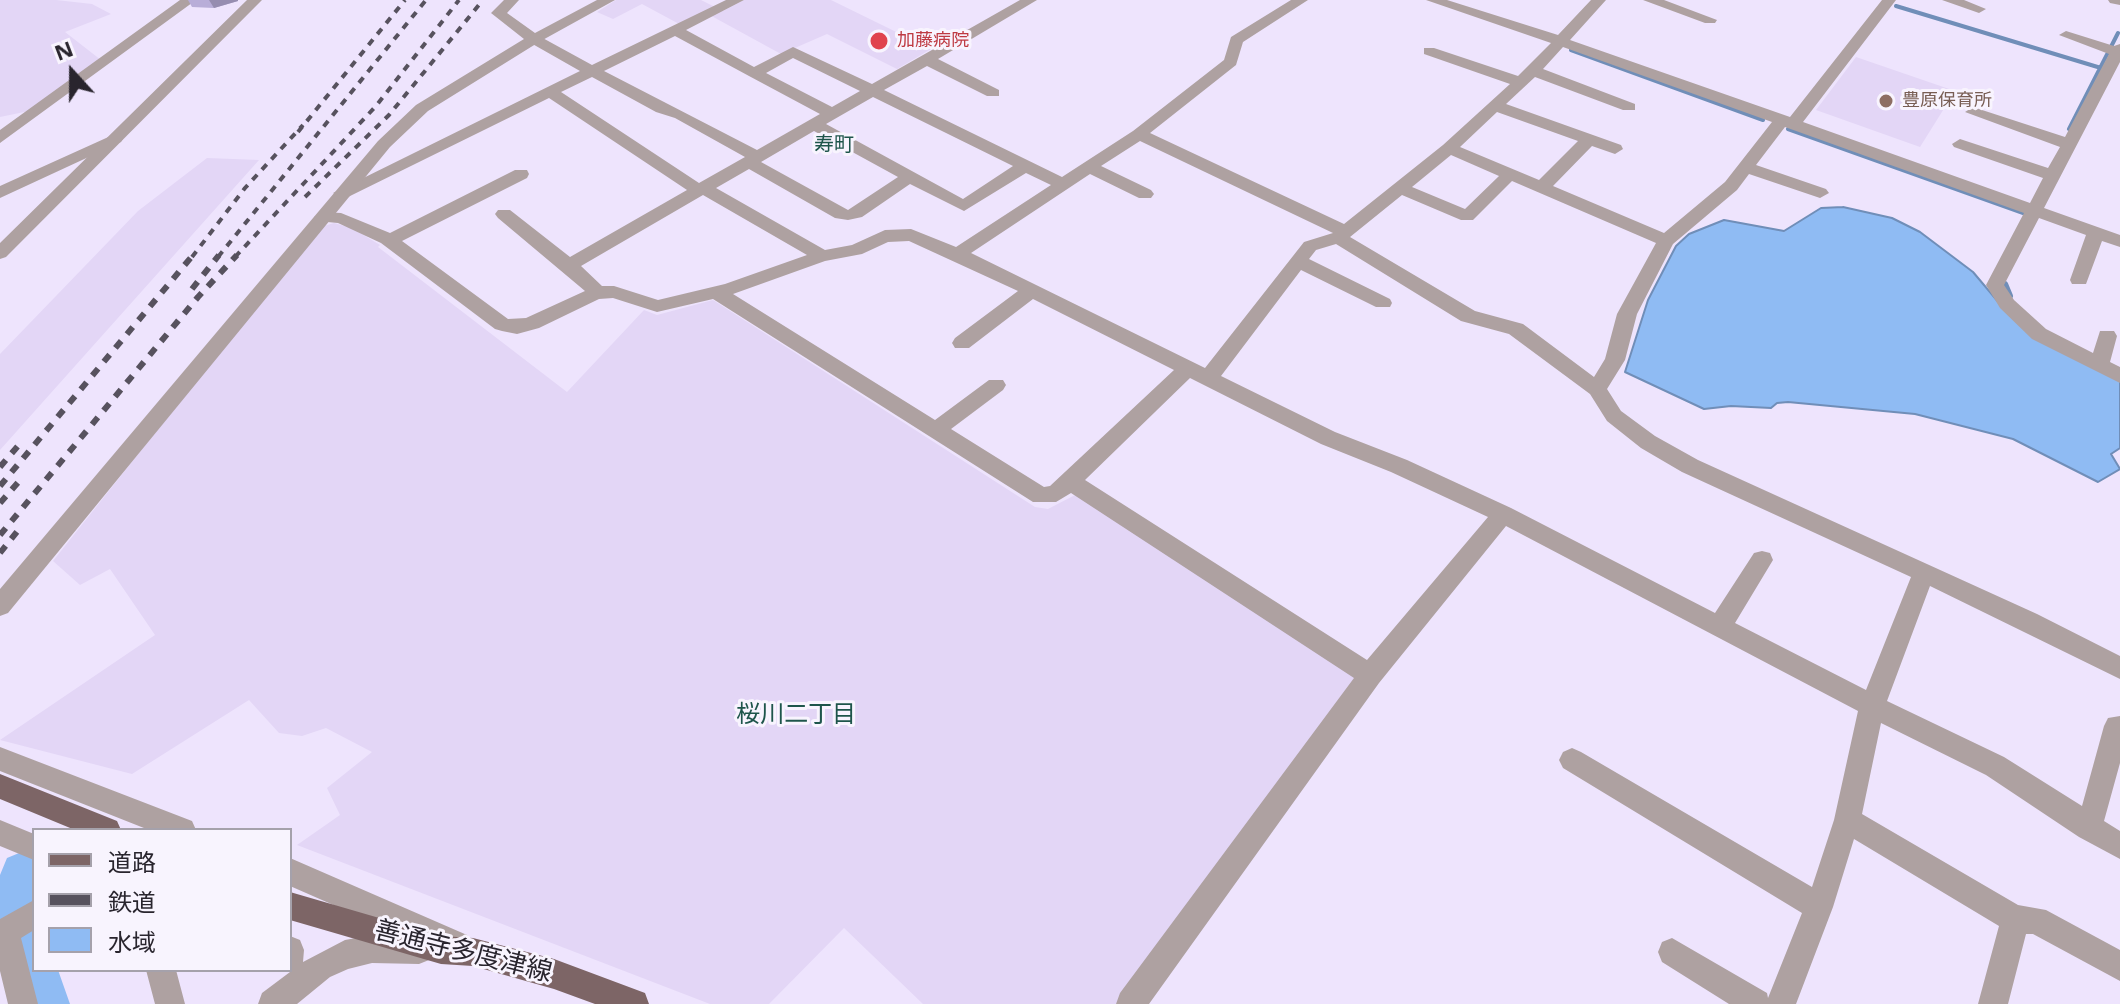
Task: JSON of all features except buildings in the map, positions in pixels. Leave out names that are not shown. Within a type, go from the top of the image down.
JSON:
[{"type":"main road","points":[[0,786],[97,826]]},
{"type":"main road","name":"善通寺多度津線","points":[[292,907],[441,950],[473,952],[554,974],[634,1004]]},
{"type":"street","points":[[0,138],[189,0]]},
{"type":"street","points":[[0,253],[255,0]]},
{"type":"street","points":[[512,0],[498,13],[534,39],[662,109],[681,115],[841,214],[856,213],[910,176]]},
{"type":"street","points":[[0,606],[384,144],[422,108],[534,39],[608,0]]},
{"type":"street","points":[[342,193],[737,0]]},
{"type":"street","points":[[569,265],[1030,0]]},
{"type":"street","points":[[958,254],[1139,134],[1231,62],[1236,40],[1301,0]]},
{"type":"street","points":[[1433,0],[1560,41],[2120,241]]},
{"type":"street","points":[[1208,378],[1310,246],[1342,235],[1449,148],[1527,77],[1599,0]]},
{"type":"street","points":[[1650,0],[1710,20]]},
{"type":"street","points":[[1597,389],[1615,360],[1627,314],[1666,241],[1731,186],[1889,0]]},
{"type":"street","points":[[1949,0],[1979,9]]},
{"type":"street","points":[[676,31],[832,114]]},
{"type":"street","points":[[2066,35],[2114,50],[2065,143],[2055,176],[2039,207],[2032,210],[1995,285],[2024,322],[2057,344],[2120,376]]},
{"type":"street","points":[[1429,51],[1629,107]]},
{"type":"street","points":[[754,73],[793,52],[1061,183]]},
{"type":"street","points":[[926,59],[993,93]]},
{"type":"street","points":[[550,92],[697,189],[709,191],[822,256]]},
{"type":"street","points":[[1993,119],[2002,102]]},
{"type":"street","points":[[1495,106],[1587,142],[1615,149]]},
{"type":"street","points":[[1973,112],[2065,143]]},
{"type":"street","points":[[814,124],[964,206],[1025,166]]},
{"type":"street","points":[[1139,134],[1342,235],[1468,316],[1516,329],[1597,389],[1614,416],[1662,450],[2029,621],[2120,668]]},
{"type":"street","points":[[0,193],[115,139]]},
{"type":"street","points":[[1541,188],[1587,142]]},
{"type":"street","points":[[1960,144],[2055,176]]},
{"type":"street","points":[[1449,148],[1666,241]]},
{"type":"street","points":[[1087,166],[1145,194]]},
{"type":"street","points":[[1745,167],[1820,193]]},
{"type":"street","points":[[389,241],[521,174]]},
{"type":"street","points":[[1400,188],[1467,216],[1509,175]]},
{"type":"street","points":[[504,214],[569,265],[596,293]]},
{"type":"street","points":[[323,217],[341,218],[389,241],[502,324],[517,327],[596,293],[614,292],[657,306],[716,292],[822,256],[856,250],[885,236],[900,234],[958,254],[1328,438],[1399,466],[1503,514],[1872,706],[1995,766],[2120,846]]},
{"type":"street","points":[[2079,280],[2096,233]]},
{"type":"street","points":[[1298,261],[1383,303]]},
{"type":"street","points":[[962,343],[1031,291]]},
{"type":"street","points":[[716,292],[1041,496],[1056,494],[1187,369]]},
{"type":"street","points":[[2099,366],[2107,336]]},
{"type":"street","points":[[936,430],[996,385]]},
{"type":"street","points":[[1070,481],[1370,675]]},
{"type":"street","points":[[1131,1004],[1370,675],[1503,514]]},
{"type":"street","points":[[1719,627],[1762,560]]},
{"type":"street","points":[[1781,1004],[1819,907],[1847,820],[1872,706],[1924,573]]},
{"type":"street","points":[[2089,828],[2117,726],[2120,727]]},
{"type":"street","points":[[0,759],[177,828]]},
{"type":"street","points":[[1572,760],[1819,907]]},
{"type":"street","points":[[1847,820],[2015,919],[2036,920],[2120,966]]},
{"type":"street","points":[[0,833],[32,846]]},
{"type":"street","points":[[292,873],[473,952]]},
{"type":"street","points":[[1993,1004],[2015,919]]},
{"type":"street","points":[[23,1004],[5,932],[25,920]]},
{"type":"street","points":[[271,1004],[320,967],[345,955],[372,949],[441,950]]},
{"type":"street","points":[[1672,952],[1756,1004]]},
{"type":"street","points":[[162,972],[170,1004]]},
{"type":"street","points":[[271,1004],[284,983],[287,972]]},
{"type":"shaded area","points":[[0,0],[56,0],[92,4],[111,14],[65,32],[101,60],[29,111],[0,117]]},
{"type":"shaded area","name":"加藤病院","points":[[616,0],[701,0],[723,11],[744,0],[831,0],[931,49],[897,69],[827,34],[781,54],[706,13],[681,25],[642,4],[613,19],[597,12]]},
{"type":"shaded area","name":"豊原保育所","points":[[1856,57],[1955,91],[1920,147],[1816,110]]},
{"type":"shaded area","points":[[207,158],[259,160],[0,450],[0,354],[138,211]]},
{"type":"shaded area","points":[[334,223],[352,228],[380,245],[378,247],[567,392],[644,310],[657,315],[713,300],[1035,507],[1048,509],[1079,493],[1359,676],[1119,1004],[923,1004],[844,928],[769,1004],[710,1004],[297,845],[340,815],[327,788],[372,752],[326,728],[302,736],[279,733],[249,700],[132,774],[0,740],[155,635],[110,569],[80,585],[53,561],[296,256],[324,226]]},
{"type":"water","points":[[1843,207],[1892,218],[1920,232],[1973,272],[2000,304],[2120,381],[2120,448],[2111,454],[2120,469],[2098,482],[2013,439],[1915,414],[1788,402],[1777,403],[1771,408],[1731,406],[1704,409],[1625,372],[1648,300],[1676,246],[1689,234],[1724,220],[1784,231],[1821,208]]},
{"type":"waterway","points":[[1896,6],[2100,68]]},
{"type":"waterway","points":[[2100,68],[2118,33]]},
{"type":"waterway","points":[[1571,50],[1763,120]]},
{"type":"waterway","points":[[2069,129],[2100,68]]},
{"type":"waterway","points":[[1788,129],[2026,214]]},
{"type":"waterway","points":[[2005,284],[2010,296]]},
{"type":"waterway","points":[[24,875],[14,913],[32,968]]},
{"type":"waterway","points":[[33,972],[44,1004]]},
{"type":"railway","points":[[298,132],[405,0]]},
{"type":"railway","points":[[218,257],[426,0]]},
{"type":"railway","points":[[235,257],[376,106],[459,0]]},
{"type":"railway","points":[[305,197],[389,115],[483,0]]},
{"type":"railway","points":[[192,257],[245,188],[303,125]]},
{"type":"railway","points":[[0,486],[193,255]]},
{"type":"railway","points":[[192,289],[219,255]]},
{"type":"railway","points":[[0,535],[198,297],[237,255]]},
{"type":"railway","points":[[0,467],[23,440]]},
{"type":"railway","points":[[0,503],[21,479]]},
{"type":"railway","points":[[0,553],[20,528]]},
{"type":"place","name":"加藤病院","points":[[879,41]]},
{"type":"place","name":"豊原保育所","points":[[1886,101]]},
{"type":"district","name":"寿町","points":[[834,145]]},
{"type":"district","name":"桜川二丁目","points":[[796,715]]}]
